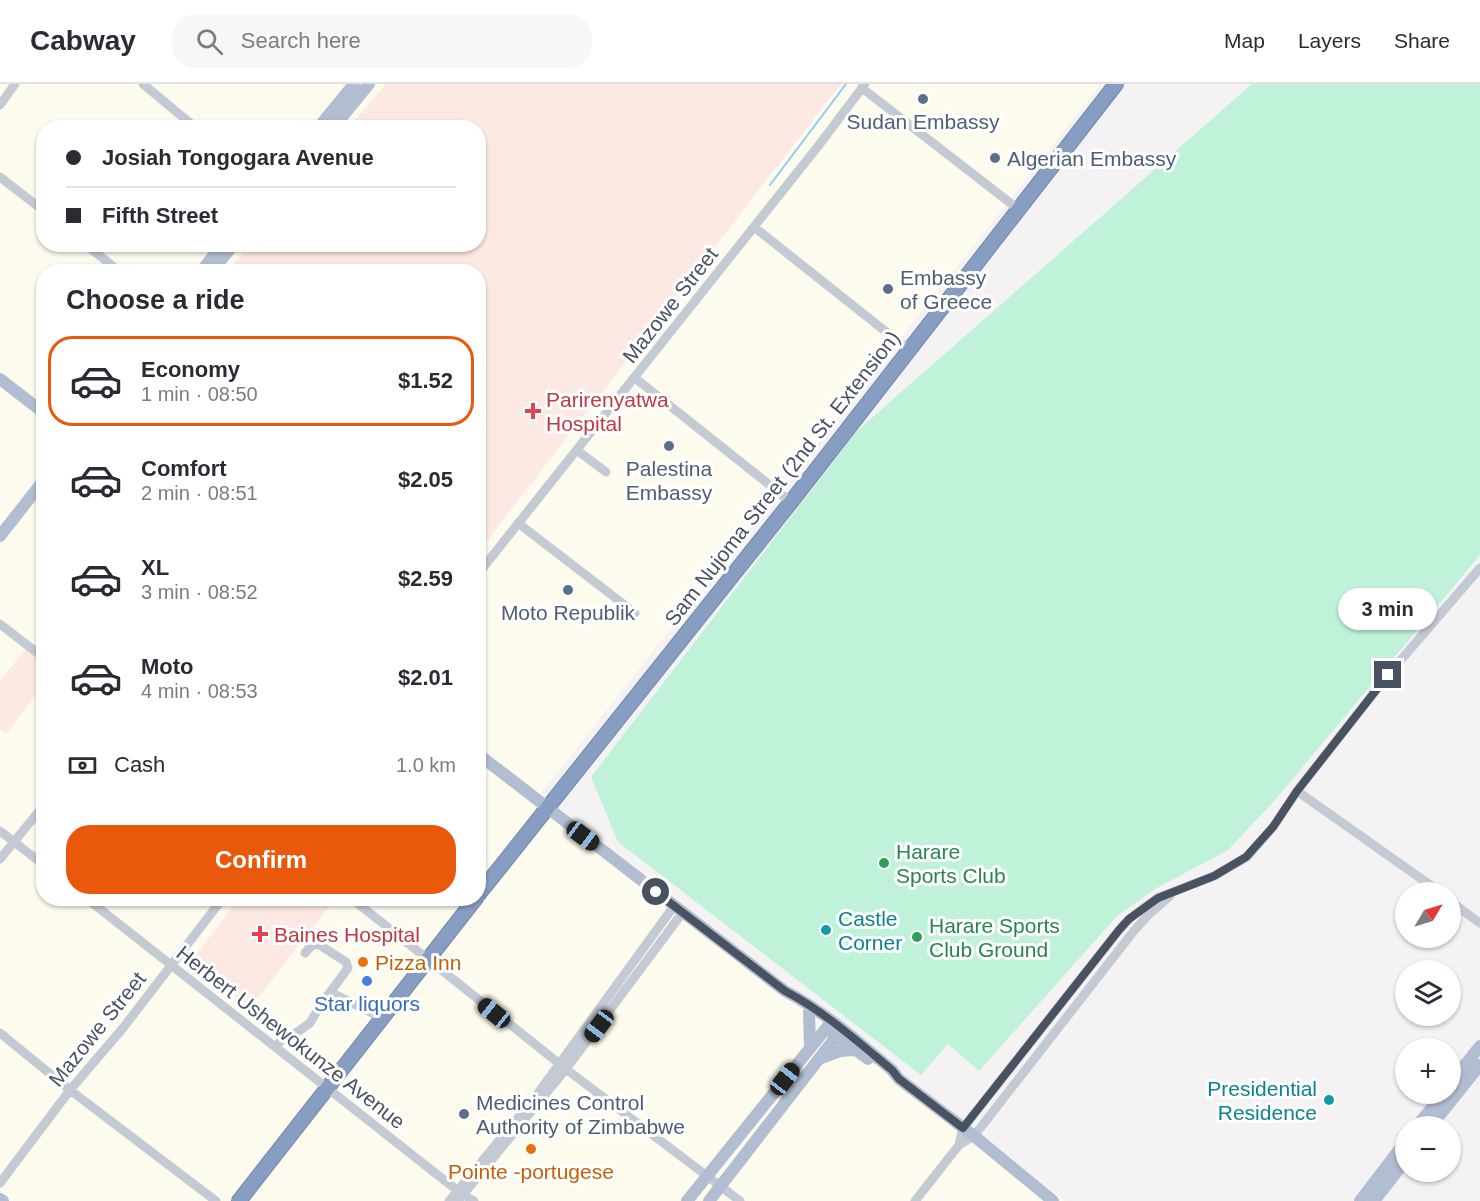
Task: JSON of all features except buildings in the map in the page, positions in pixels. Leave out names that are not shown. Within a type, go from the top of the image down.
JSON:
[{"type":"highway","name":"Sam Nujoma Street (2nd St. Extension)","points":[[486,886],[791,502],[1116,84]]},
{"type":"highway","name":"Sam Nujoma Street (2nd St. Extension)","points":[[239,1201],[470,906]]},
{"type":"main road","points":[[325,120],[354,84]]},
{"type":"main road","points":[[340,120],[369,84]]},
{"type":"main road","points":[[218,264],[227,252]]},
{"type":"main road","points":[[0,379],[36,407]]},
{"type":"main road","points":[[0,536],[36,490]]},
{"type":"main road","points":[[486,760],[785,991],[809,1012],[892,1070],[899,1079]]},
{"type":"main road","points":[[785,991],[806,1002],[829,1025]]},
{"type":"main road","points":[[809,1012],[810,1047]]},
{"type":"main road","points":[[687,1201],[829,1025]]},
{"type":"main road","points":[[839,1033],[854,1050],[899,1079],[974,1136],[1053,1201]]},
{"type":"main road","points":[[709,1201],[839,1033]]},
{"type":"main road","points":[[1461,1070],[1480,1046]]},
{"type":"main road","points":[[821,1058],[840,1051],[854,1050]]},
{"type":"main road","points":[[1439,1116],[1480,1065]]},
{"type":"main road","points":[[1425,1116],[1435,1104]]},
{"type":"main road","points":[[1360,1201],[1395,1155]]},
{"type":"main road","points":[[1374,1201],[1395,1174]]},
{"type":"street","points":[[0,105],[15,84]]},
{"type":"street","points":[[143,84],[186,120]]},
{"type":"street","points":[[863,86],[1018,209]]},
{"type":"street","name":"Mazowe Street","points":[[486,564],[578,451],[863,86]]},
{"type":"street","points":[[0,177],[36,205]]},
{"type":"street","points":[[754,227],[909,350]]},
{"type":"street","points":[[95,252],[110,264]]},
{"type":"street","points":[[635,378],[791,502]]},
{"type":"street","points":[[578,451],[606,472]]},
{"type":"street","points":[[518,523],[635,613]]},
{"type":"street","points":[[915,1201],[959,1144],[963,1128],[1119,930],[1129,919],[1158,898],[1214,876],[1246,857],[1273,827],[1297,791],[1388,675],[1480,568]]},
{"type":"street","points":[[0,624],[36,652]]},
{"type":"street","points":[[1297,791],[1426,882]]},
{"type":"street","points":[[0,859],[36,815]]},
{"type":"street","points":[[0,831],[36,859]]},
{"type":"street","points":[[959,1144],[974,1136],[1133,932],[1174,892]]},
{"type":"street","name":"Herbert Ushewokunze Avenue","points":[[97,906],[460,1195],[474,1201]]},
{"type":"street","name":"Mazowe Street","points":[[0,1183],[70,1090],[123,1028],[217,906]]},
{"type":"street","points":[[361,906],[563,1067],[740,1201]]},
{"type":"street","points":[[449,1201],[460,1195],[510,1129],[563,1067],[679,909]]},
{"type":"street","points":[[1461,909],[1480,923]]},
{"type":"street","points":[[276,1047],[285,1035],[296,1033],[310,1023],[348,968],[346,962],[318,944],[311,946],[305,953]]},
{"type":"street","points":[[330,992],[382,1018]]},
{"type":"street","points":[[0,1034],[216,1201]]},
{"type":"shaded area","points":[[0,84],[386,84],[355,120],[36,120],[36,252],[244,252],[234,264],[36,264],[36,906],[486,906],[486,541],[841,84],[1101,84],[541,793],[1065,1201],[0,1201]]},
{"type":"shaded area","name":"Parirenyatwa Hospital","points":[[386,84],[841,84],[486,542],[486,264],[234,264],[244,252],[486,252],[486,120],[355,120]]},
{"type":"shaded area","points":[[28,646],[36,652],[36,695],[6,734],[0,729],[0,681]]},
{"type":"shaded area","name":"Baines Hospital","points":[[234,906],[329,906],[250,1008],[190,962]]},
{"type":"green space","points":[[1252,84],[1480,84],[1480,555],[1275,800],[1228,850],[1157,888],[1117,916],[979,1071],[948,1044],[921,1075],[618,842],[591,777],[857,431]]},
{"type":"waterway","points":[[770,185],[846,84]]},
{"type":"place","name":"Sudan Embassy","points":[[923,99]]},
{"type":"place","name":"Algerian Embassy","points":[[995,158]]},
{"type":"place","name":"Embassy of Greece","points":[[888,289]]},
{"type":"place","name":"Parirenyatwa Hospital","points":[[533,411]]},
{"type":"place","name":"Palestina Embassy","points":[[669,446]]},
{"type":"place","name":"Moto Republik","points":[[568,590]]},
{"type":"place","name":"Harare Sports Club","points":[[884,863]]},
{"type":"place","name":"Castle Corner","points":[[826,930]]},
{"type":"place","name":"Baines Hospital","points":[[260,934]]},
{"type":"place","name":"Harare Sports Club Ground","points":[[917,937]]},
{"type":"place","name":"Pizza Inn","points":[[363,962]]},
{"type":"place","name":"Star liquors","points":[[367,981]]},
{"type":"place","name":"Presidential Residence","points":[[1329,1100]]},
{"type":"place","name":"Medicines Control Authority of Zimbabwe","points":[[464,1114]]},
{"type":"place","name":"Pointe -portugese","points":[[531,1149]]},
{"type":"route","points":[[656,892],[785,991],[806,1002],[832,1021],[892,1070],[899,1079],[963,1128],[1129,919],[1158,898],[1214,876],[1246,857],[1273,827],[1297,791],[1388,675]]}]
